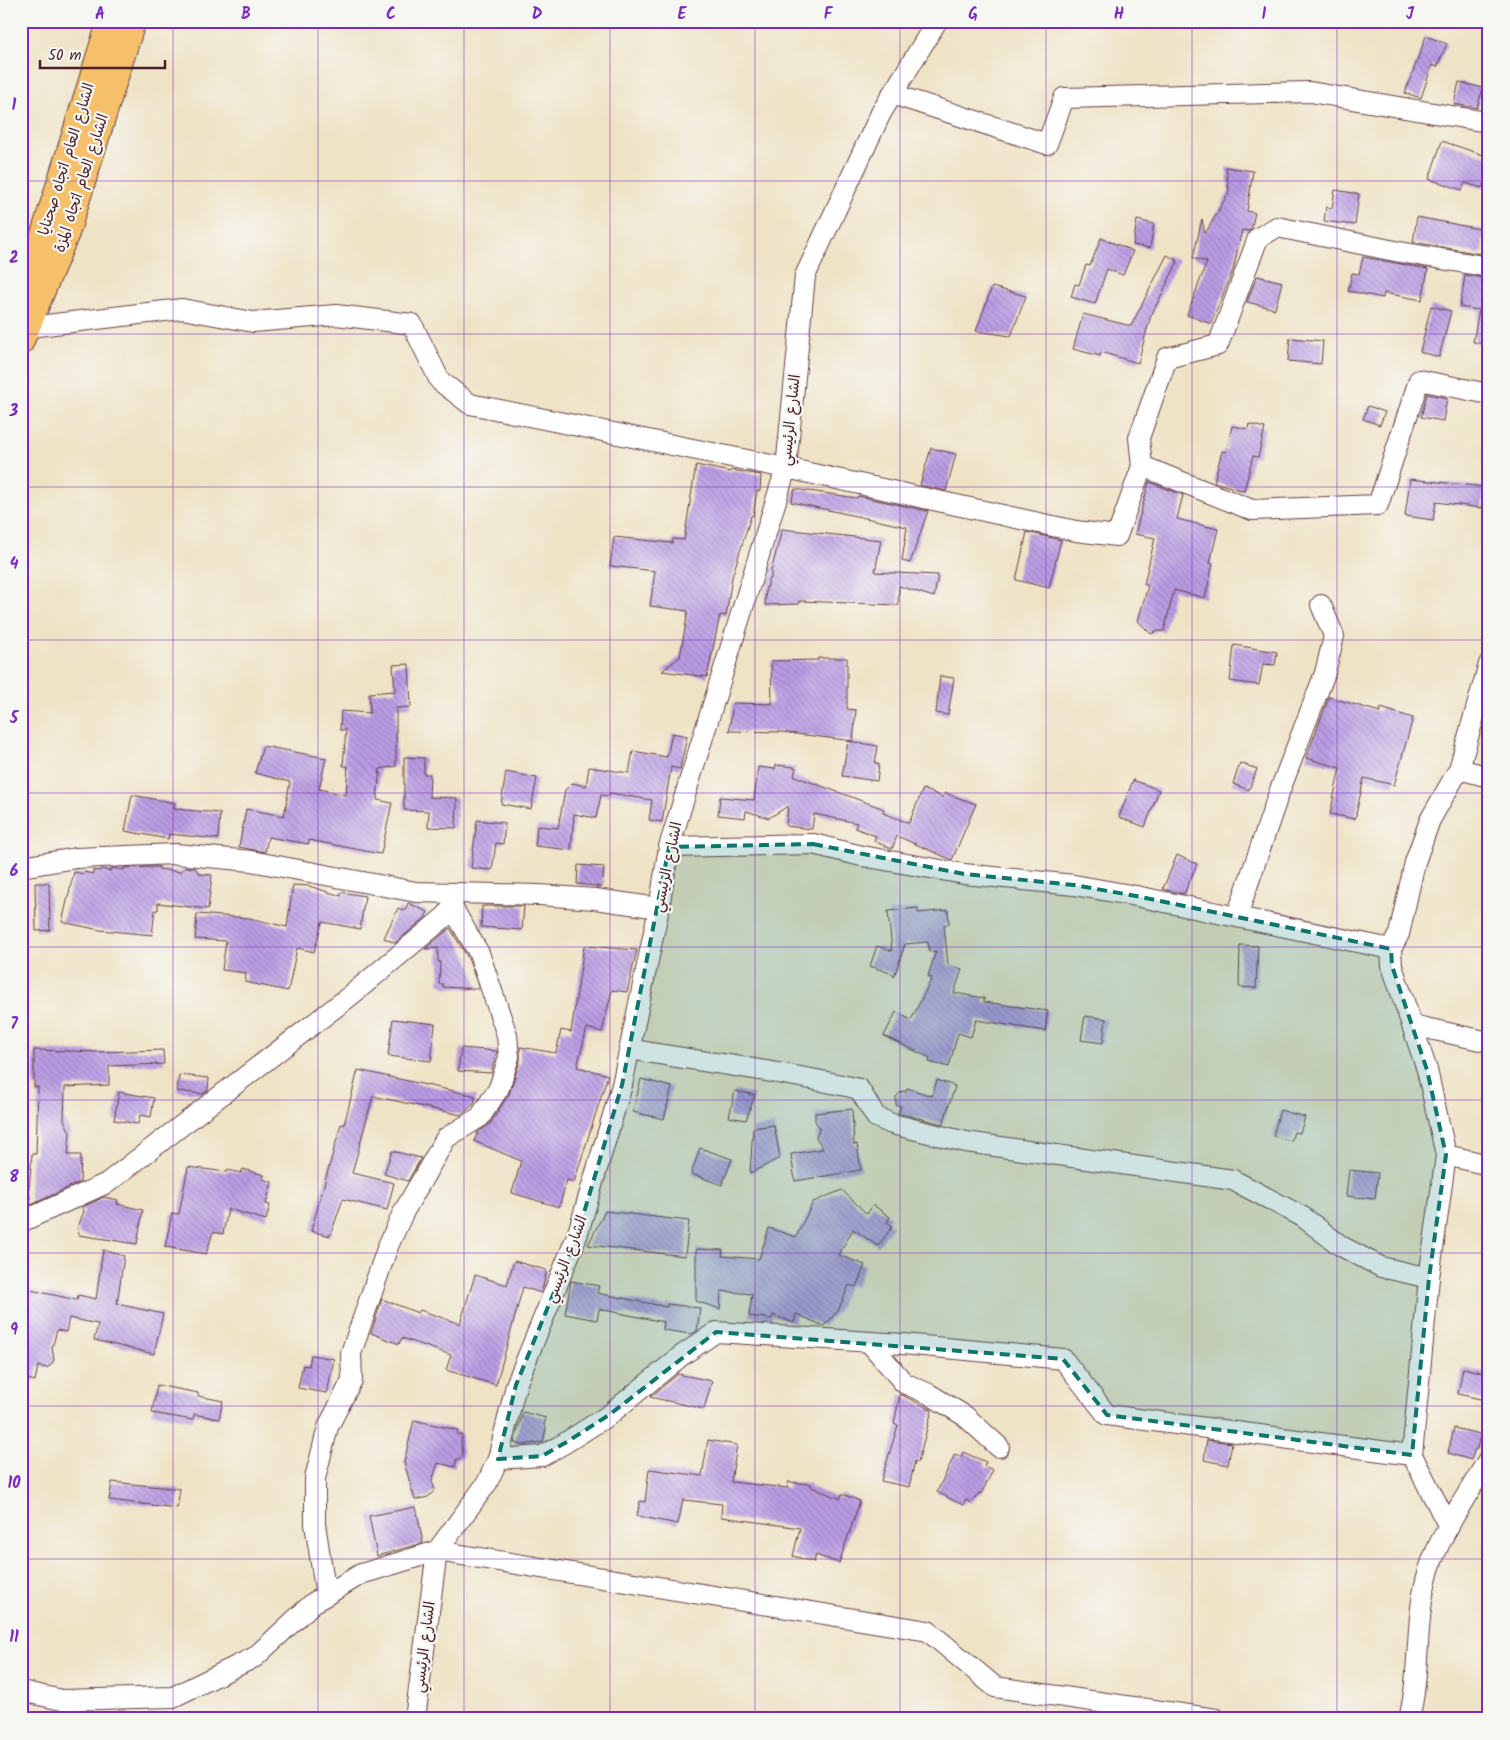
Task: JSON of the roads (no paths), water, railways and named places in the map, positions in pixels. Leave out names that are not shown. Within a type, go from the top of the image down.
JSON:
[{"type":"main road","name":"الشارع العام اتجاه صحنايا","points":[[21,296],[29,250],[110,21]]},
{"type":"main road","name":"الشارع العام اتجاه المزة","points":[[25,334],[67,232],[133,21]]},
{"type":"street","name":"الشارع الرئيسي","points":[[415,1719],[437,1551],[487,1483],[498,1459],[516,1385],[577,1236],[622,1085],[659,908],[669,847],[786,468],[805,276],[881,113],[937,21]]},
{"type":"street","points":[[892,94],[1047,144],[1064,98],[1310,92],[1487,122],[1489,124]]},
{"type":"street","points":[[25,334],[182,308],[253,322],[336,315],[412,324],[440,381],[470,404],[786,468],[1076,531],[1117,536],[1142,466],[1139,438],[1167,358],[1218,345],[1258,238],[1277,227],[1400,252],[1489,267]]},
{"type":"street","points":[[1142,466],[1252,510],[1378,505],[1419,380],[1489,394]]},
{"type":"street","points":[[1237,916],[1280,790],[1325,673],[1334,636],[1321,605]]},
{"type":"street","points":[[1449,1527],[1412,1455],[1429,1278],[1446,1156],[1427,1070],[1392,966],[1391,949],[1399,934],[1415,862],[1430,820],[1458,769],[1489,664]]},
{"type":"street","points":[[1458,769],[1489,777]]},
{"type":"street","points":[[669,847],[813,844],[862,856],[964,874],[1074,885],[1237,916],[1391,949]]},
{"type":"street","points":[[21,867],[76,858],[129,854],[176,854],[251,861],[453,900],[539,896],[595,899],[659,908]]},
{"type":"street","points":[[21,1222],[107,1183],[350,996],[447,915],[453,900]]},
{"type":"street","points":[[326,1595],[315,1524],[314,1478],[328,1427],[352,1380],[351,1352],[388,1246],[403,1213],[446,1138],[480,1117],[499,1088],[509,1057],[507,1035],[479,953],[453,900]]},
{"type":"street","points":[[1412,1024],[1489,1042]]},
{"type":"street","points":[[629,1049],[806,1076],[859,1089],[876,1117],[892,1124],[966,1142],[1233,1180],[1303,1217],[1341,1246],[1381,1267],[1429,1278]]},
{"type":"street","points":[[1446,1156],[1489,1165]]},
{"type":"street","points":[[498,1459],[542,1456],[565,1443],[609,1415],[681,1356],[716,1332],[869,1342],[1064,1359],[1107,1415],[1412,1455]]},
{"type":"street","points":[[869,1342],[904,1384],[929,1394],[965,1416],[999,1447]]},
{"type":"street","points":[[1409,1719],[1414,1700],[1423,1602],[1432,1562],[1449,1527],[1489,1458]]},
{"type":"street","points":[[21,1691],[62,1700],[173,1697],[255,1657],[313,1603],[361,1574],[437,1551],[928,1631],[994,1687],[1216,1719]]}]
